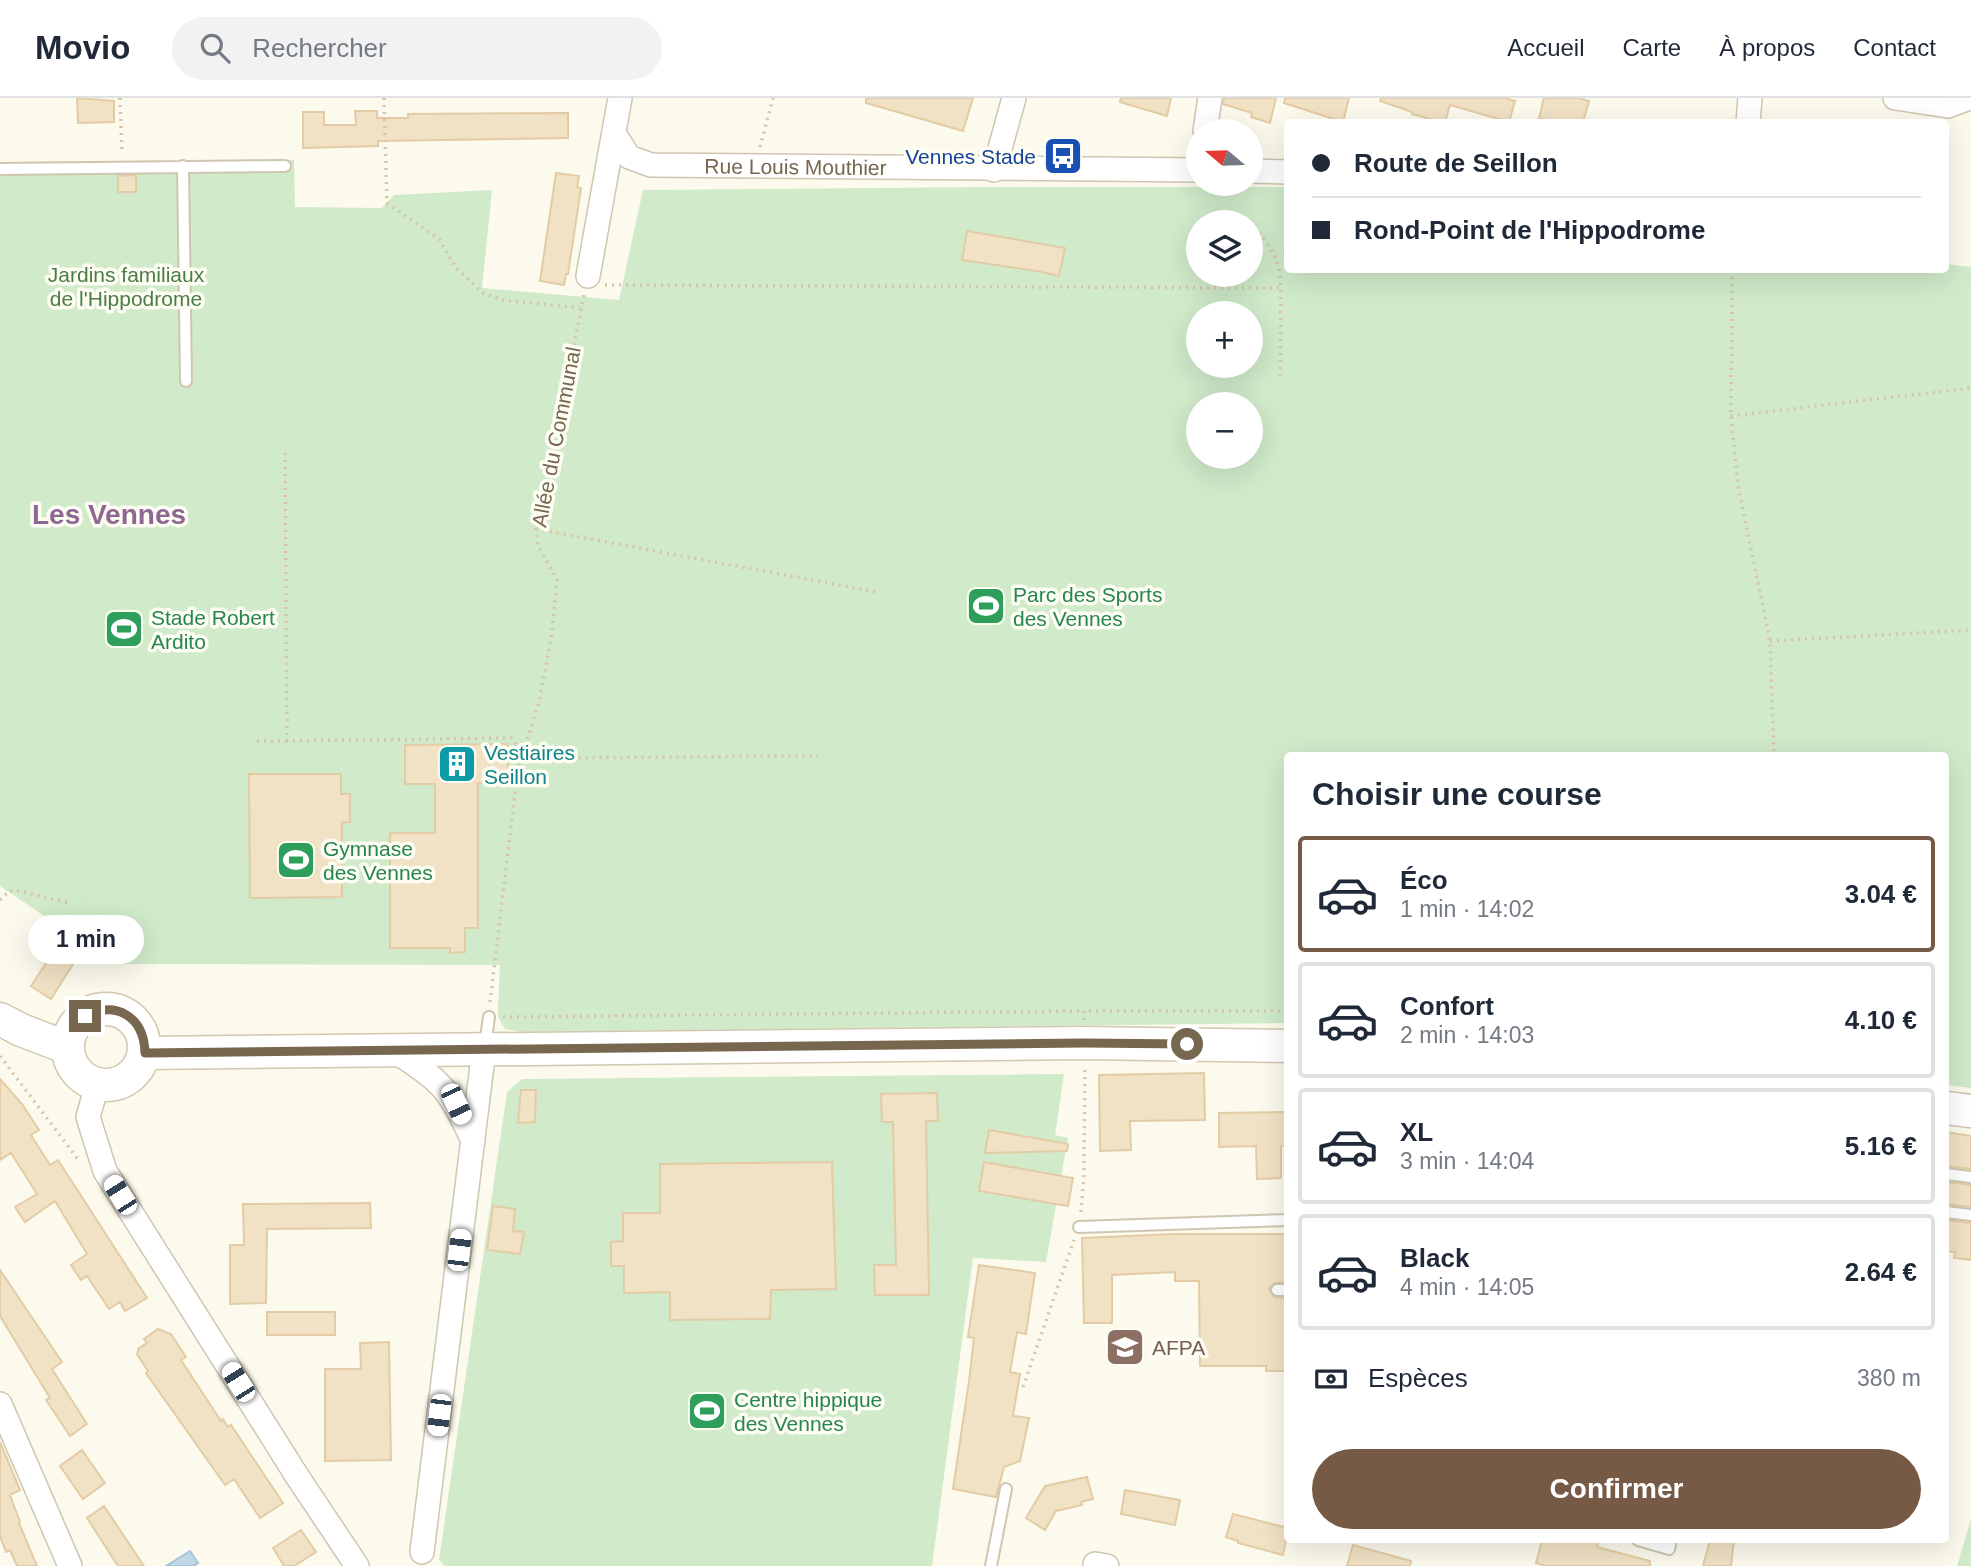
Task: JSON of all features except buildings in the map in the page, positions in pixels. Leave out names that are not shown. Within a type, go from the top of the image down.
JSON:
[{"type":"street","points":[[994,170],[1014,98]]},
{"type":"street","points":[[1207,119],[1210,98]]},
{"type":"street","points":[[1748,119],[1750,98]]},
{"type":"street","points":[[1895,98],[1948,106],[1969,98]]},
{"type":"street","points":[[587,281],[615,135],[617,100]]},
{"type":"street","name":"Rue Louis Mouthier","points":[[615,135],[629,156],[651,164],[994,170],[1186,168]]},
{"type":"street","points":[[1264,171],[1284,172]]},
{"type":"street","points":[[108,1009],[132,1018],[140,1028],[145,1053],[133,1076],[110,1086],[97,1085],[76,1072],[70,1061],[68,1048],[75,1024],[96,1010],[108,1009]]},
{"type":"street","points":[[0,1019],[68,1048]]},
{"type":"street","points":[[145,1053],[1085,1043],[1284,1046]]},
{"type":"street","points":[[422,1552],[484,1049]]},
{"type":"street","points":[[394,1051],[435,1077],[456,1104],[473,1141]]},
{"type":"street","points":[[97,1085],[88,1117],[105,1171],[297,1476],[357,1566]]},
{"type":"street","points":[[1949,1108],[1971,1111]]},
{"type":"street","points":[[0,1404],[70,1566]]},
{"type":"lane","points":[[183,166],[186,381]]},
{"type":"lane","points":[[0,169],[285,166]]},
{"type":"lane","points":[[484,1049],[489,1017]]},
{"type":"lane","points":[[1949,1174],[1971,1177]]},
{"type":"lane","points":[[1949,1212],[1971,1215]]},
{"type":"lane","points":[[1079,1227],[1284,1220]]},
{"type":"lane","points":[[991,1566],[1006,1489]]},
{"type":"lane","points":[[1648,1543],[1669,1549],[1670,1543]]},
{"type":"path","points":[[120,98],[122,153]]},
{"type":"path","points":[[384,98],[387,203],[439,239],[456,268],[482,293],[503,300],[581,308]]},
{"type":"path","points":[[754,166],[774,98]]},
{"type":"path","points":[[1263,238],[1274,250],[1279,267],[1280,376]]},
{"type":"path","points":[[1732,273],[1731,416],[1738,486],[1770,640],[1774,752]]},
{"type":"path","points":[[587,281],[1280,288]]},
{"type":"path","name":"Allée du Communal","points":[[489,1017],[518,769],[539,702],[551,639],[557,580],[538,545],[536,529],[587,281]]},
{"type":"path","points":[[1731,416],[1971,388]]},
{"type":"path","points":[[285,453],[287,741]]},
{"type":"path","points":[[536,529],[877,592]]},
{"type":"path","points":[[1770,640],[1971,630]]},
{"type":"path","points":[[257,741],[511,738],[522,753],[537,758],[818,756]]},
{"type":"path","points":[[0,900],[9,891],[20,891],[69,903]]},
{"type":"path","points":[[1084,1011],[1085,1043]]},
{"type":"path","points":[[489,1017],[1284,1011]]},
{"type":"path","points":[[0,1055],[76,1158],[105,1171]]},
{"type":"green space","name":"Parc des Sports des Vennes","points":[[294,160],[295,207],[382,208],[394,195],[492,190],[482,288],[619,300],[643,190],[1186,187],[1186,196],[1264,196],[1264,187],[1284,187],[1284,273],[1949,273],[1949,264],[1971,267],[1971,1088],[1949,1085],[1949,752],[1284,752],[1284,1023],[521,1032],[505,1029],[498,1017],[500,965],[115,964],[0,886],[0,162]]},
{"type":"green space","name":"Centre hippique des Vennes","points":[[1064,1074],[1055,1135],[1068,1138],[1046,1262],[973,1258],[932,1566],[445,1566],[439,1560],[507,1092],[522,1079]]},
{"type":"green space","points":[[1971,1519],[1971,1566],[1957,1566]]},
{"type":"water","points":[[190,1551],[198,1563],[194,1566],[166,1566]]},
{"type":"place","name":"Vennes Stade","points":[[1063,156]]},
{"type":"place","name":"Parc des Sports des Vennes","points":[[986,606]]},
{"type":"place","name":"Stade Robert Ardito","points":[[124,629]]},
{"type":"place","name":"Vestiaires Seillon","points":[[457,764]]},
{"type":"place","name":"Gymnase des Vennes","points":[[296,860]]},
{"type":"place","name":"AFPA","points":[[1125,1347]]},
{"type":"place","name":"Centre hippique des Vennes","points":[[707,1411]]},
{"type":"district","name":"Les Vennes","points":[[109,514]]},
{"type":"route","points":[[85,1016],[96,1010],[108,1009],[132,1018],[140,1028],[145,1053],[1187,1044]]},
{"type":"park label","name":"Jardins familiaux de l'Hippodrome","points":[[126,286]]}]
